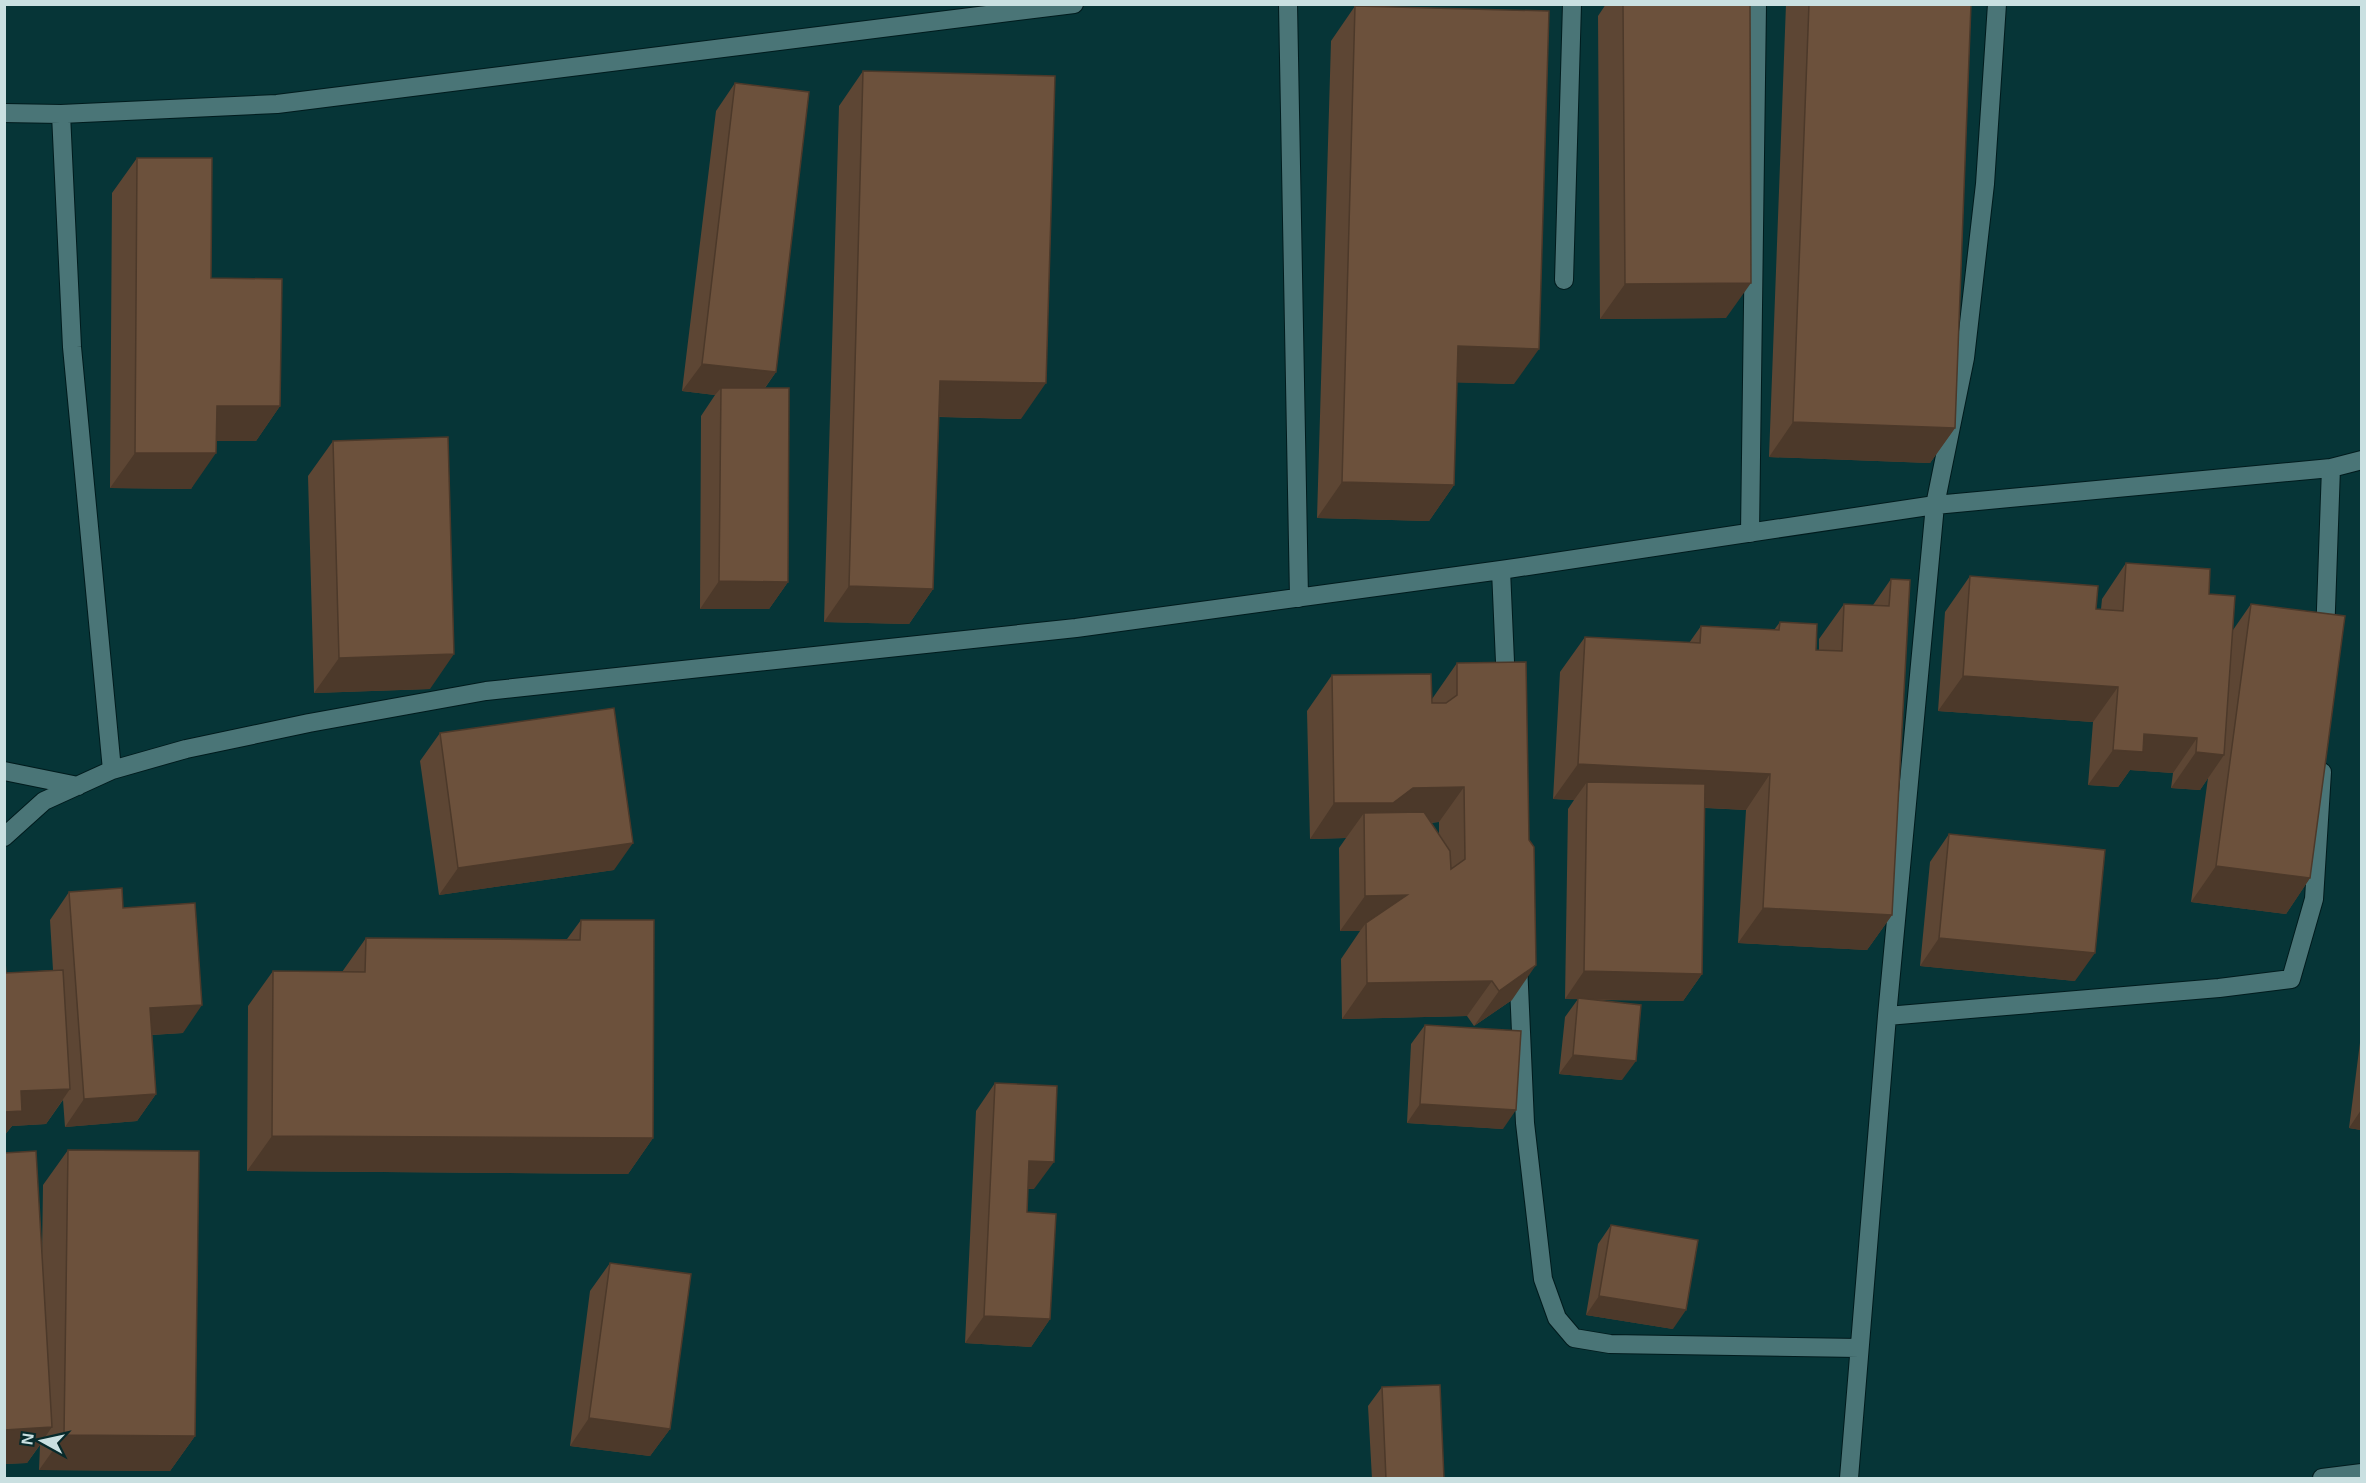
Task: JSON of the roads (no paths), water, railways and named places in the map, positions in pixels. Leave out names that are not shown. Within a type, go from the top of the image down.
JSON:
[{"type":"street","points":[[4,113],[61,114],[277,104],[1074,4]]},
{"type":"street","points":[[1288,4],[1299,598]]},
{"type":"street","points":[[1564,280],[1572,4]]},
{"type":"street","points":[[1750,533],[1758,4]]},
{"type":"street","points":[[1849,1479],[1887,1016],[1935,505],[1965,358],[1985,183],[1997,4]]},
{"type":"street","points":[[61,114],[72,347],[112,770]]},
{"type":"street","points":[[4,837],[44,801],[112,770],[186,749],[309,723],[486,691],[1076,628],[1501,570],[1935,505],[2331,468],[2361,460]]},
{"type":"street","points":[[2324,658],[2331,468]]},
{"type":"street","points":[[1501,570],[1507,699]]},
{"type":"street","points":[[1887,1016],[2219,988],[2291,979],[2313,899],[2322,751]]},
{"type":"street","points":[[4,771],[78,786]]},
{"type":"street","points":[[1517,946],[1525,1123],[1543,1279],[1557,1318],[1568,1332],[1574,1338],[1610,1344],[1859,1348]]},
{"type":"street","points":[[2322,1479],[2361,1473]]}]
